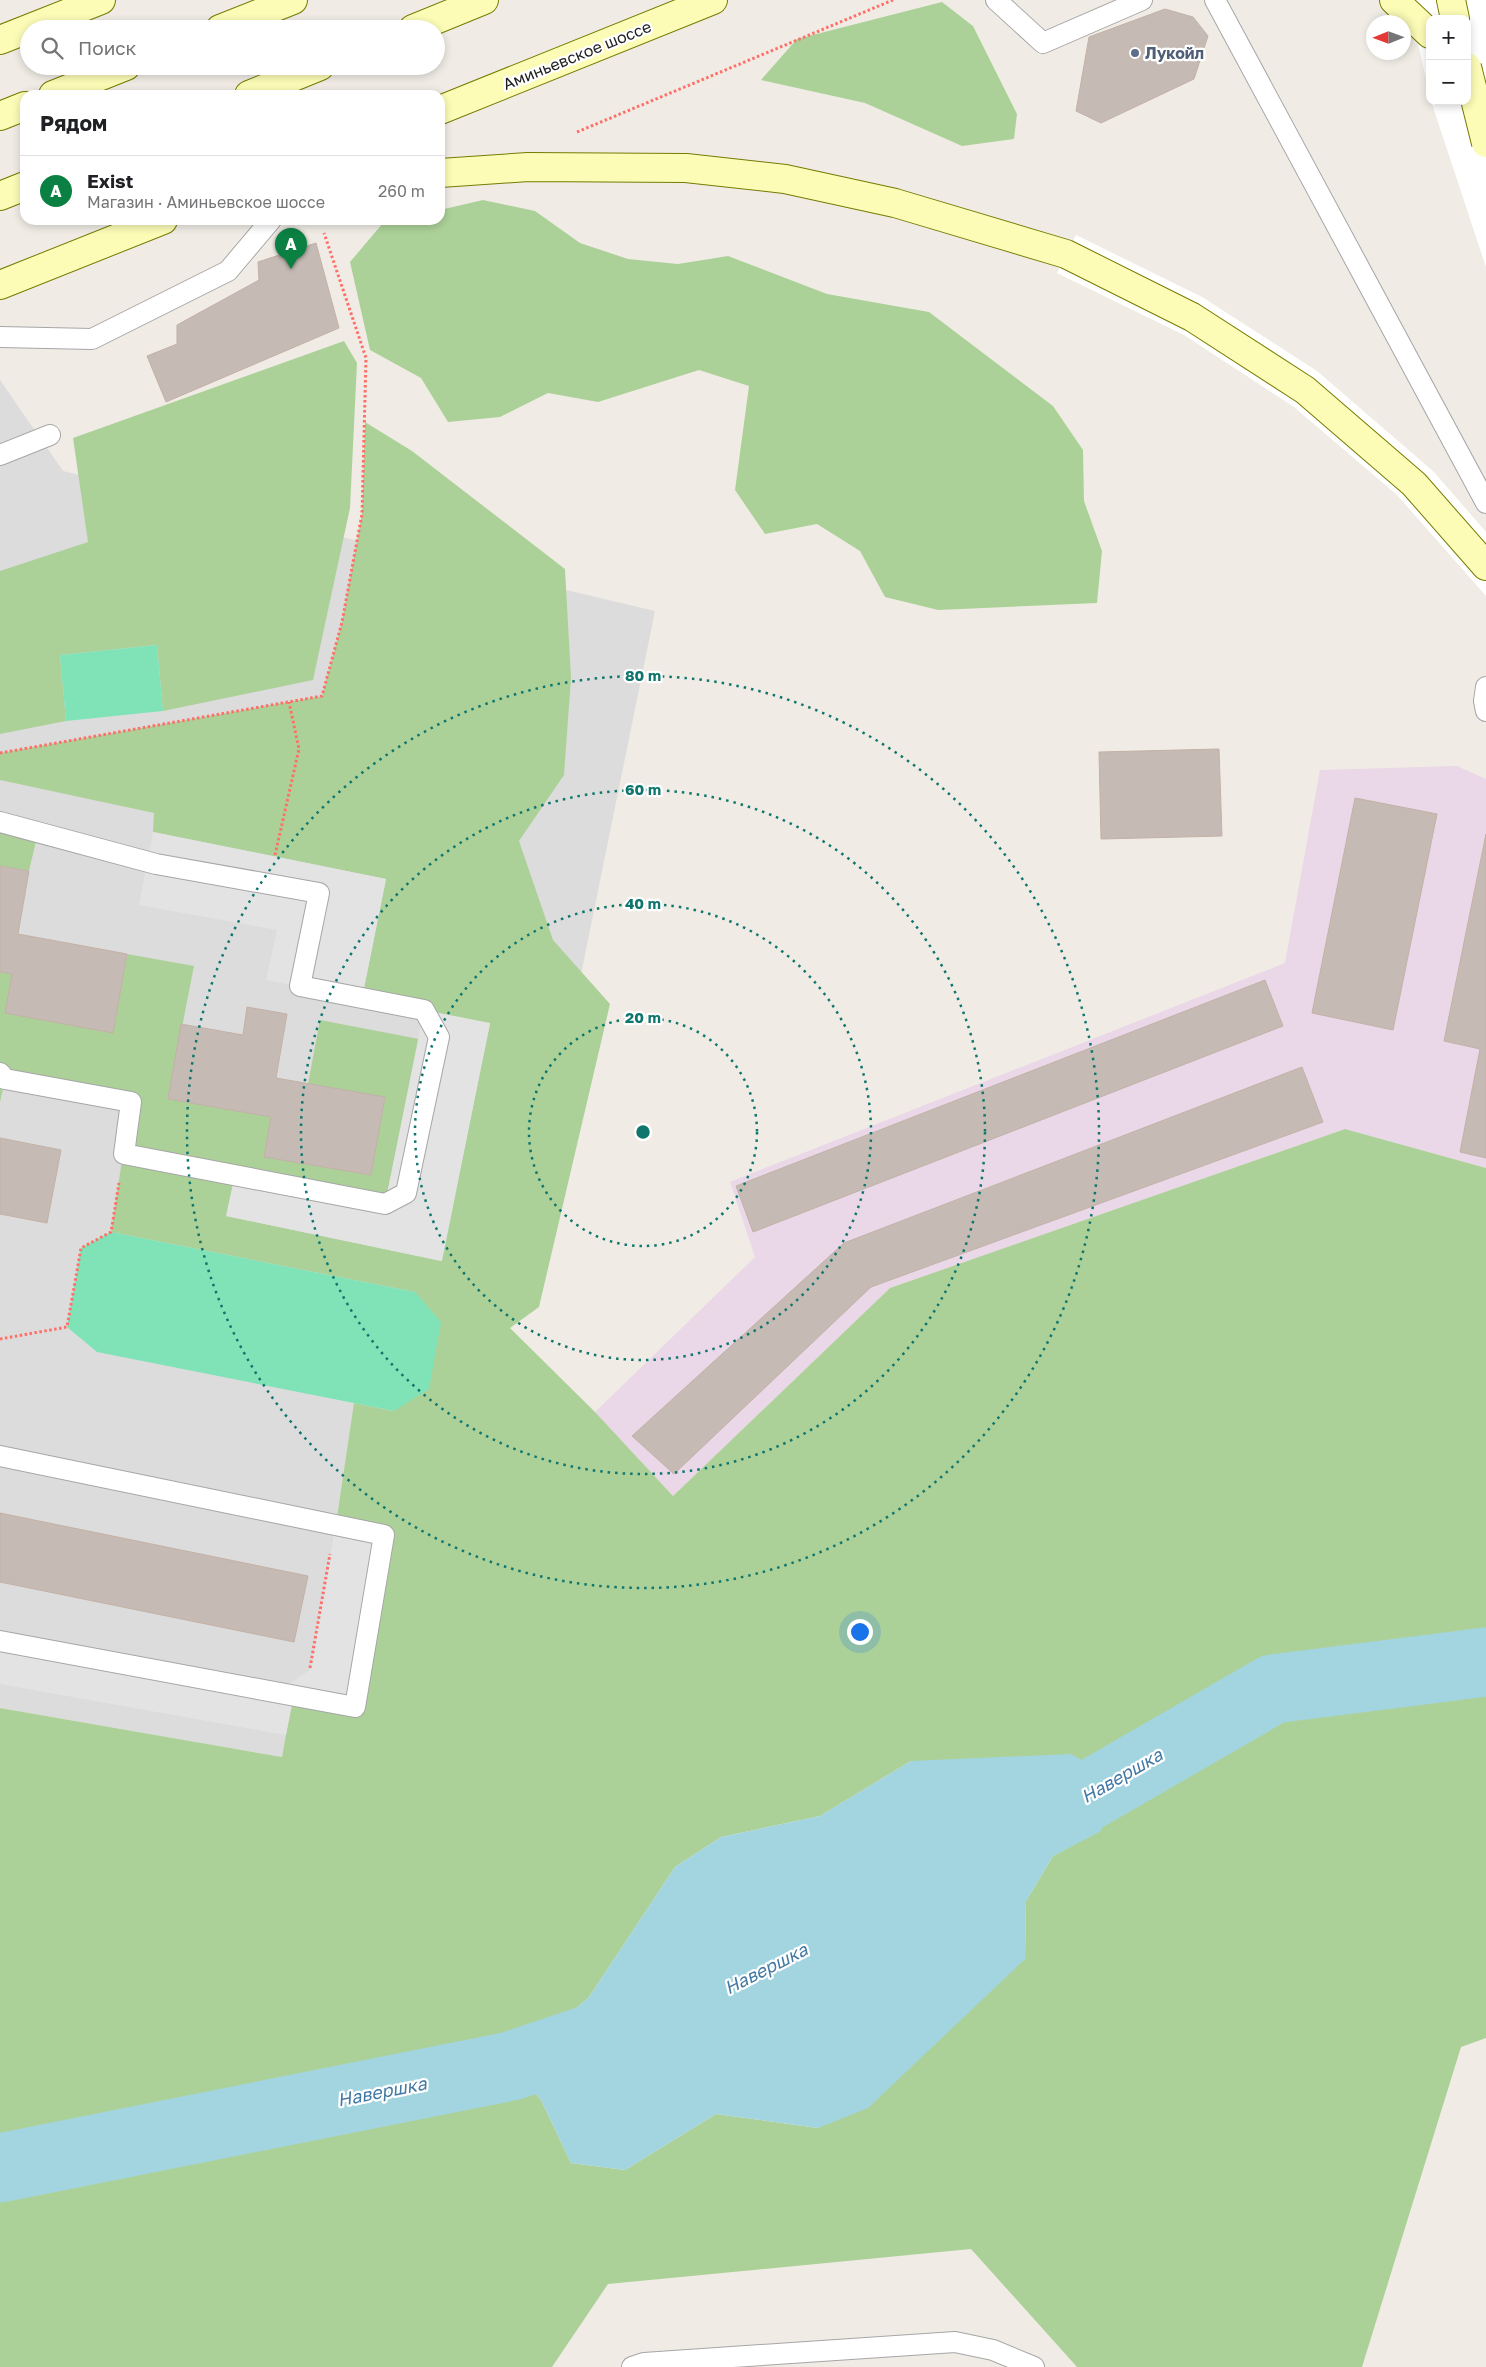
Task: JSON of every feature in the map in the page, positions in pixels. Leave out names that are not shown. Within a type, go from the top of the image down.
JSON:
[{"type":"main road","points":[[50,20],[101,0]]},
{"type":"main road","points":[[243,20],[293,0]]},
{"type":"main road","points":[[435,20],[484,0]]},
{"type":"main road","name":"Аминьевское шоссе","points":[[445,108],[713,0]]},
{"type":"main road","points":[[1394,0],[1426,30]]},
{"type":"main road","points":[[1450,0],[1454,15]]},
{"type":"main road","points":[[0,40],[20,32]]},
{"type":"main road","points":[[1471,73],[1486,89]]},
{"type":"main road","points":[[66,90],[103,75]]},
{"type":"main road","points":[[261,90],[298,75]]},
{"type":"main road","points":[[1471,85],[1486,143]]},
{"type":"main road","points":[[0,116],[20,108]]},
{"type":"main road","points":[[445,174],[528,167],[686,168],[785,179],[895,203],[1066,254],[1192,317],[1305,390],[1414,484],[1486,566]]},
{"type":"main road","points":[[0,196],[20,188]]},
{"type":"main road","points":[[0,285],[150,225]]},
{"type":"lane","points":[[996,0],[1043,42],[1142,0]]},
{"type":"lane","points":[[1215,0],[1486,503]]},
{"type":"lane","points":[[0,337],[92,338],[228,271],[267,225]]},
{"type":"lane","points":[[0,455],[50,435]]},
{"type":"lane","points":[[1486,687],[1484,701],[1486,711]]},
{"type":"lane","points":[[0,822],[156,864],[320,893],[300,986],[424,1010],[439,1037],[406,1193],[385,1204],[124,1154],[131,1102],[5,1079],[0,1073]]},
{"type":"lane","points":[[0,1456],[384,1535],[355,1706],[0,1641]]},
{"type":"lane","points":[[632,2367],[653,2362],[954,2342],[993,2350],[1034,2367]]},
{"type":"path","points":[[573,134],[892,0]]},
{"type":"path","points":[[0,753],[322,696],[342,622],[362,514],[366,358],[324,233]]},
{"type":"path","points":[[268,884],[299,749],[290,702]]},
{"type":"path","points":[[0,1339],[67,1327],[81,1248],[111,1232],[124,1154]]},
{"type":"path","points":[[310,1670],[336,1524]]},
{"type":"shaded area","points":[[0,380],[63,471],[655,611],[509,1328],[429,1389],[394,1411],[354,1403],[355,1707],[294,1695],[282,1757],[0,1708]]},
{"type":"shaded area","points":[[1457,766],[1486,779],[1486,1168],[1345,1129],[890,1288],[673,1496],[595,1412],[755,1257],[730,1182],[1285,963],[1320,770]]},
{"type":"shaded area","points":[[153,832],[386,879],[362,998],[266,980],[277,930],[139,905]]},
{"type":"shaded area","points":[[424,1010],[490,1023],[442,1261],[226,1216],[235,1174],[385,1204]]},
{"type":"shaded area","points":[[336,1524],[384,1535],[355,1707],[294,1695],[286,1735],[0,1684],[0,1641],[276,1692],[310,1670]]},
{"type":"green space","points":[[942,2],[973,26],[1017,114],[1014,139],[962,146],[865,103],[761,80],[797,39]]},
{"type":"green space","points":[[483,200],[535,211],[580,243],[628,259],[678,264],[728,256],[827,294],[929,312],[1053,406],[1083,450],[1084,501],[1102,551],[1097,603],[938,610],[885,597],[860,551],[817,524],[765,534],[735,490],[749,386],[699,370],[598,402],[548,393],[500,417],[448,422],[421,378],[370,350],[350,262],[381,225],[445,225],[445,209]]},
{"type":"green space","points":[[344,341],[357,363],[350,508],[313,680],[163,711],[157,645],[60,655],[66,721],[0,734],[0,571],[88,542],[73,438]]},
{"type":"green space","points":[[365,422],[412,451],[565,569],[571,678],[564,775],[519,841],[553,940],[610,1004],[539,1307],[510,1328],[595,1412],[673,1496],[890,1288],[1345,1129],[1486,1168],[1486,2038],[1461,2047],[1362,2367],[1077,2367],[971,2249],[608,2284],[552,2367],[0,2367],[0,1708],[282,1757],[293,1695],[355,1706],[336,1524],[354,1403],[394,1411],[415,1292],[111,1232],[131,1102],[5,1080],[0,1102],[0,972],[12,974],[6,1013],[113,1032],[127,954],[194,966],[168,1099],[271,1117],[265,1157],[370,1175],[385,1098],[308,1084],[320,1020],[419,1039],[385,1204],[226,1216],[441,1261],[490,1024],[362,998],[386,879],[153,832],[154,813],[0,780],[0,753],[322,696],[342,622],[362,514]],"holes":[[[911,1761],[1101,1830],[1053,1856],[1026,1901],[1025,1959],[818,2128],[716,2114],[625,2170],[571,2163],[541,2100],[511,2066],[589,1997],[675,1867],[721,1837],[820,1816]]]},
{"type":"green space","points":[[157,645],[163,711],[66,721],[60,655]]},
{"type":"green space","points":[[0,832],[36,841],[29,871],[0,866]]},
{"type":"green space","points":[[111,1232],[415,1292],[441,1322],[429,1389],[394,1411],[97,1352],[67,1327],[81,1248]]},
{"type":"water","points":[[1071,1754],[1117,1780],[1101,1831],[1053,1856],[1026,1901],[1025,1959],[868,2108],[818,2128],[716,2114],[625,2170],[571,2163],[541,2100],[511,2066],[589,1997],[675,1867],[721,1837],[820,1816],[911,1761]]},
{"type":"pier","points":[[1408,0],[1486,0],[1486,267],[1432,105],[1471,105],[1471,15],[1426,15],[1426,79]]},
{"type":"pier","points":[[1076,235],[1202,297],[1317,371],[1434,472],[1486,532],[1486,596],[1397,495],[1294,407],[1184,335],[1057,273]]},
{"type":"building","points":[[1165,9],[1193,17],[1208,36],[1194,79],[1101,123],[1076,111],[1089,37]]},
{"type":"building","points":[[316,243],[339,328],[166,402],[147,356],[177,344],[177,325],[259,280],[258,262]]},
{"type":"building","points":[[1219,749],[1222,836],[1101,839],[1099,752]]},
{"type":"building","points":[[1355,798],[1437,814],[1393,1030],[1312,1013]]},
{"type":"building","points":[[1486,834],[1486,1158],[1460,1152],[1480,1049],[1444,1041]]},
{"type":"building","points":[[0,866],[29,871],[18,934],[127,954],[113,1033],[5,1013],[12,974],[0,972]]},
{"type":"building","points":[[1265,980],[1283,1026],[753,1232],[736,1186]]},
{"type":"building","points":[[247,1007],[287,1014],[276,1078],[385,1097],[371,1175],[264,1157],[271,1117],[168,1099],[181,1024],[243,1035]]},
{"type":"building","points":[[1302,1067],[1323,1122],[871,1287],[674,1474],[632,1436],[844,1243]]},
{"type":"building","points":[[0,1138],[61,1150],[47,1223],[0,1214]]},
{"type":"building","points":[[0,1513],[308,1576],[294,1642],[0,1582]]},
{"type":"waterway","name":"Навершка","points":[[1036,1826],[1273,1689],[1486,1662]]},
{"type":"waterway","name":"Навершка","points":[[0,2168],[511,2066],[600,2036]]},
{"type":"place","name":"Лукойл","points":[[1135,53]]},
{"type":"place","name":"Exist","points":[[291,269]]}]
